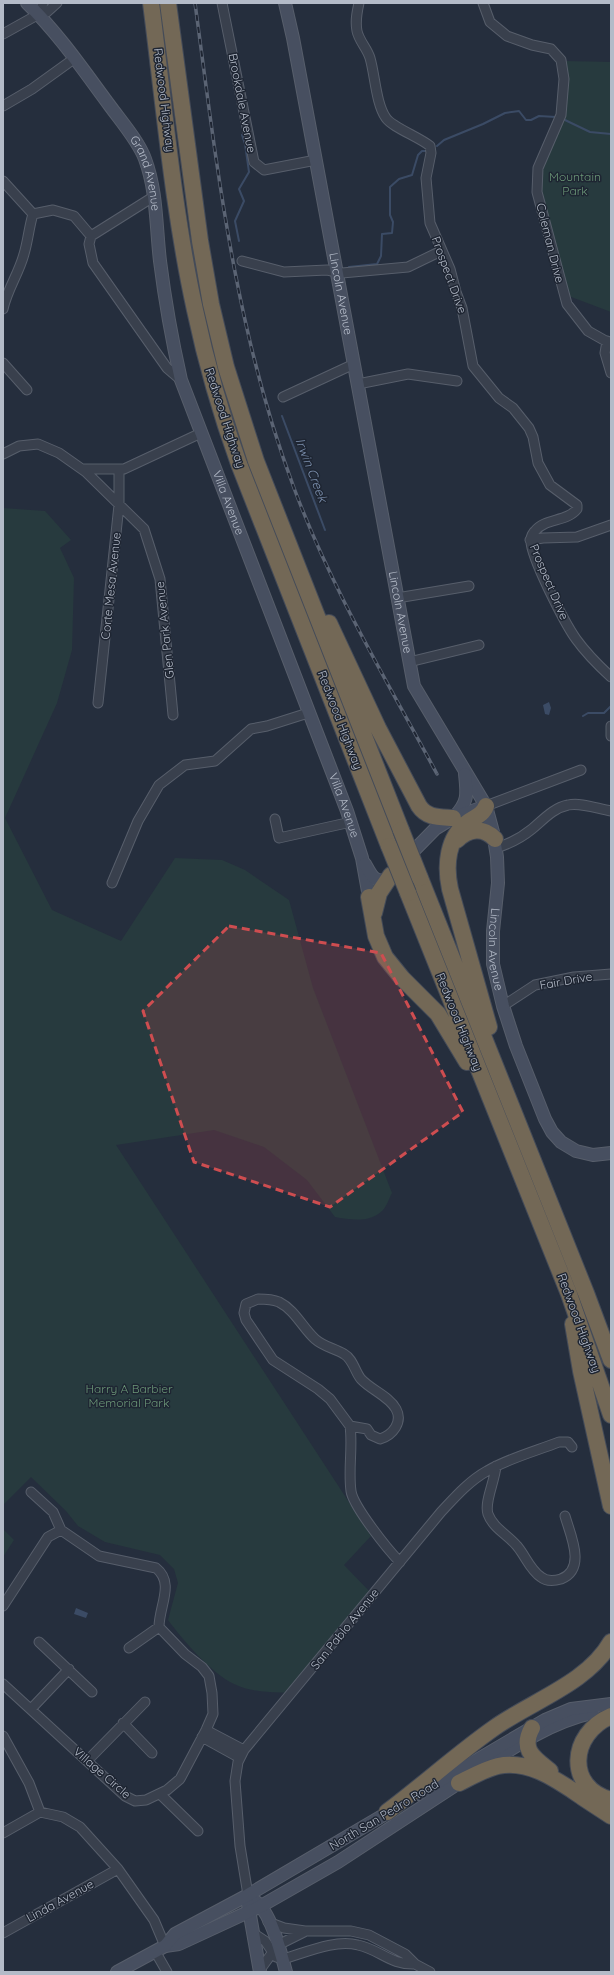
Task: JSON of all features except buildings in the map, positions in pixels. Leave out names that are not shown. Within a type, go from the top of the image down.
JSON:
[{"type":"highway","name":"Redwood Highway","points":[[151,3],[187,270],[202,340],[218,402],[239,464],[389,846],[569,1294],[611,1415]]},
{"type":"highway","name":"Redwood Highway","points":[[168,3],[200,241],[215,320],[226,367],[245,430],[297,567],[611,1360]]},
{"type":"highway","points":[[297,567],[339,642],[373,718],[417,803],[424,813],[430,816],[453,818]]},
{"type":"highway","points":[[486,806],[482,814],[462,827],[452,845],[447,862],[449,883],[486,1015],[501,1082]]},
{"type":"highway","points":[[452,845],[462,835],[472,830],[484,831],[495,843]]},
{"type":"highway","points":[[373,924],[379,893],[391,875]]},
{"type":"highway","points":[[369,897],[373,924],[380,947],[389,962],[438,1014],[490,1099]]},
{"type":"highway","points":[[569,1294],[578,1360],[611,1506]]},
{"type":"highway","points":[[386,1812],[495,1727],[584,1673],[600,1658],[611,1642]]},
{"type":"highway","points":[[611,1716],[597,1723],[588,1732],[582,1742],[578,1757],[581,1772],[589,1786],[598,1794],[611,1800]]},
{"type":"highway","points":[[529,1734],[529,1751],[534,1758],[590,1802]]},
{"type":"highway","points":[[459,1783],[494,1767],[521,1766],[550,1776],[611,1816]]},
{"type":"main road","name":"Grand Avenue","points":[[27,3],[41,9],[74,58],[126,128],[145,158],[153,197],[160,260],[171,333],[181,380]]},
{"type":"main road","name":"Lincoln Avenue","points":[[285,3],[316,160],[414,686],[465,768],[486,806],[495,843],[498,883],[493,931],[493,964],[502,1006],[516,1046],[545,1119],[552,1132],[561,1142],[576,1151],[593,1155],[611,1153]]},
{"type":"main road","name":"Villa Avenue","points":[[181,380],[351,822],[362,858],[369,897]]},
{"type":"main road","points":[[391,875],[426,836],[453,818],[462,809],[466,800],[465,768]]},
{"type":"main road","points":[[453,818],[486,806]]},
{"type":"main road","name":"Villa Avenue","points":[[362,858],[375,879],[382,881],[391,875]]},
{"type":"main road","name":"North San Pedro Road","points":[[160,1948],[179,1944],[262,1906],[348,1856],[459,1783],[554,1716],[571,1710],[611,1704]]},
{"type":"main road","name":"North San Pedro Road","points":[[117,1972],[160,1948],[175,1934],[248,1895],[386,1812],[529,1734],[566,1720],[611,1710]]},
{"type":"main road","points":[[248,1895],[262,1906],[275,1948],[283,1959],[286,1972]]},
{"type":"main road","points":[[248,1895],[249,1912],[260,1971]]},
{"type":"street","points":[[3,34],[41,9],[48,12],[57,3]]},
{"type":"street","name":"Brookdale Avenue","points":[[222,3],[254,162],[264,170],[316,160]]},
{"type":"street","name":"Prospect Drive","points":[[359,3],[356,21],[358,39],[370,56],[381,106],[386,118],[392,124],[420,138],[430,146],[431,152],[426,178],[430,223],[450,270],[464,314],[468,352],[472,366],[499,398],[513,408],[529,428],[534,437],[538,463],[550,485],[577,505],[577,509],[574,514],[542,525],[534,531],[530,540],[546,582],[568,627],[592,660],[611,677]]},
{"type":"street","name":"Coleman Drive","points":[[483,3],[490,22],[507,36],[532,45],[551,49],[561,60],[564,79],[561,115],[538,168],[537,192],[567,304],[588,331],[609,342]]},
{"type":"street","points":[[3,106],[32,90],[74,58]]},
{"type":"street","points":[[3,181],[33,214]]},
{"type":"street","points":[[153,197],[91,236],[89,244],[93,263],[166,368],[181,380]]},
{"type":"street","points":[[33,214],[53,210],[74,216],[91,236]]},
{"type":"street","points":[[3,309],[24,254],[28,230],[33,214]]},
{"type":"street","points":[[242,261],[284,272],[327,270],[342,273],[408,267],[441,251]]},
{"type":"street","points":[[609,342],[604,353],[611,373]]},
{"type":"street","points":[[3,363],[27,390]]},
{"type":"street","points":[[283,397],[354,364]]},
{"type":"street","points":[[358,384],[408,374],[456,381]]},
{"type":"street","points":[[83,470],[124,469],[201,433]]},
{"type":"street","name":"Glen Park Avenue","points":[[3,454],[19,446],[38,444],[59,453],[83,470],[144,529],[160,579],[174,715]]},
{"type":"street","name":"Corte Mesa Avenue","points":[[98,703],[119,505],[120,469]]},
{"type":"street","points":[[530,540],[577,537],[611,525]]},
{"type":"street","points":[[397,598],[469,586]]},
{"type":"street","points":[[410,662],[479,645]]},
{"type":"street","points":[[112,883],[138,821],[159,785],[185,765],[215,761],[251,728],[267,726],[308,713]]},
{"type":"street","points":[[611,726],[611,736]]},
{"type":"street","points":[[486,806],[581,770]]},
{"type":"street","points":[[495,843],[517,840],[532,829],[544,817],[567,804],[575,804],[611,811]]},
{"type":"street","points":[[275,819],[279,838],[351,822]]},
{"type":"street","name":"Fair Drive","points":[[502,1006],[535,985],[574,977],[611,974]]},
{"type":"street","points":[[350,1426],[366,1429],[371,1435],[380,1439],[390,1435],[397,1425],[398,1416],[395,1408],[368,1387],[360,1378],[348,1357],[323,1346],[314,1338],[299,1318],[289,1310],[278,1302],[268,1299],[258,1298],[246,1304],[244,1313],[246,1320],[273,1360],[318,1389],[330,1399],[350,1426],[352,1440],[351,1492],[366,1519],[400,1562]]},
{"type":"street","name":"San Pablo Avenue","points":[[248,1895],[235,1790],[235,1772],[242,1754],[456,1496],[481,1474],[496,1466],[559,1442],[568,1442],[572,1447]]},
{"type":"street","points":[[496,1466],[494,1481],[487,1504],[490,1519],[517,1546],[538,1575],[545,1580],[554,1581],[564,1578],[570,1573],[574,1566],[575,1549],[565,1516]]},
{"type":"street","points":[[31,1492],[53,1512],[61,1530],[99,1556],[149,1566],[162,1573],[167,1588],[160,1611],[159,1627],[129,1648]]},
{"type":"street","points":[[3,1606],[48,1537],[61,1530]]},
{"type":"street","name":"Village Circle","points":[[3,1684],[125,1796],[135,1801],[146,1800],[167,1790],[180,1779],[213,1714],[212,1693],[209,1676],[202,1667],[185,1654],[159,1627]]},
{"type":"street","points":[[39,1642],[92,1692]]},
{"type":"street","points":[[31,1709],[69,1669]]},
{"type":"street","points":[[87,1760],[145,1702]]},
{"type":"street","points":[[123,1723],[152,1753]]},
{"type":"street","points":[[204,1734],[242,1754]]},
{"type":"street","points":[[3,1736],[29,1783],[40,1812]]},
{"type":"street","points":[[160,1794],[198,1831]]},
{"type":"street","points":[[3,1833],[40,1812],[63,1817],[80,1827],[118,1869],[154,1920],[166,1972]]},
{"type":"street","name":"Linda Avenue","points":[[3,1933],[118,1869]]},
{"type":"street","points":[[268,1922],[284,1928],[305,1931],[351,1931],[365,1934],[406,1954],[415,1964],[430,1972]]},
{"type":"street","points":[[260,1971],[275,1948],[305,1931]]},
{"type":"street","points":[[253,1933],[275,1948]]},
{"type":"street","points":[[283,1959],[332,1945],[350,1944],[368,1948],[397,1963],[415,1964]]},
{"type":"highlighted area","points":[[229,926],[381,953],[463,1112],[330,1207],[194,1162],[143,1011]]},
{"type":"green space","name":"Mountain Park","points":[[566,61],[611,62],[611,312],[566,295],[540,194],[540,168],[566,107],[569,81]]},
{"type":"green space","name":"Harry A Barbier Memorial Park","points":[[3,508],[45,511],[71,540],[60,548],[74,578],[72,650],[57,703],[5,818],[52,910],[121,941],[175,858],[222,860],[245,870],[289,900],[313,988],[392,1193],[384,1208],[373,1217],[354,1220],[335,1217],[307,1180],[264,1147],[214,1130],[116,1145],[371,1536],[344,1565],[373,1595],[292,1693],[263,1692],[241,1687],[225,1679],[198,1655],[168,1620],[178,1583],[174,1569],[160,1555],[105,1542],[78,1526],[66,1511],[31,1477],[3,1505]]},
{"type":"green space","points":[[3,1529],[14,1540],[3,1557]]},
{"type":"water","points":[[549,702],[551,708],[549,715],[545,714],[543,705]]},
{"type":"water","points":[[76,1608],[88,1613],[86,1618],[74,1614]]},
{"type":"waterway","points":[[437,146],[444,140],[505,113],[519,111],[526,120],[531,120],[539,116],[556,117]]},
{"type":"waterway","points":[[565,120],[590,132],[611,134]]},
{"type":"waterway","name":"Irwin Creek","points":[[239,241],[235,221],[244,201],[239,189],[249,172],[245,144],[242,135]]},
{"type":"waterway","points":[[349,267],[377,264],[381,256],[382,234],[392,233],[393,222],[390,215],[390,187],[399,179],[412,175],[418,155],[422,151],[426,151]]},
{"type":"waterway","name":"Irwin Creek","points":[[282,416],[325,530]]},
{"type":"waterway","points":[[583,716],[588,713],[604,713],[611,706]]},
{"type":"railway","points":[[195,3],[220,188],[231,248],[257,369],[274,429],[294,488],[342,598],[437,774]]}]
